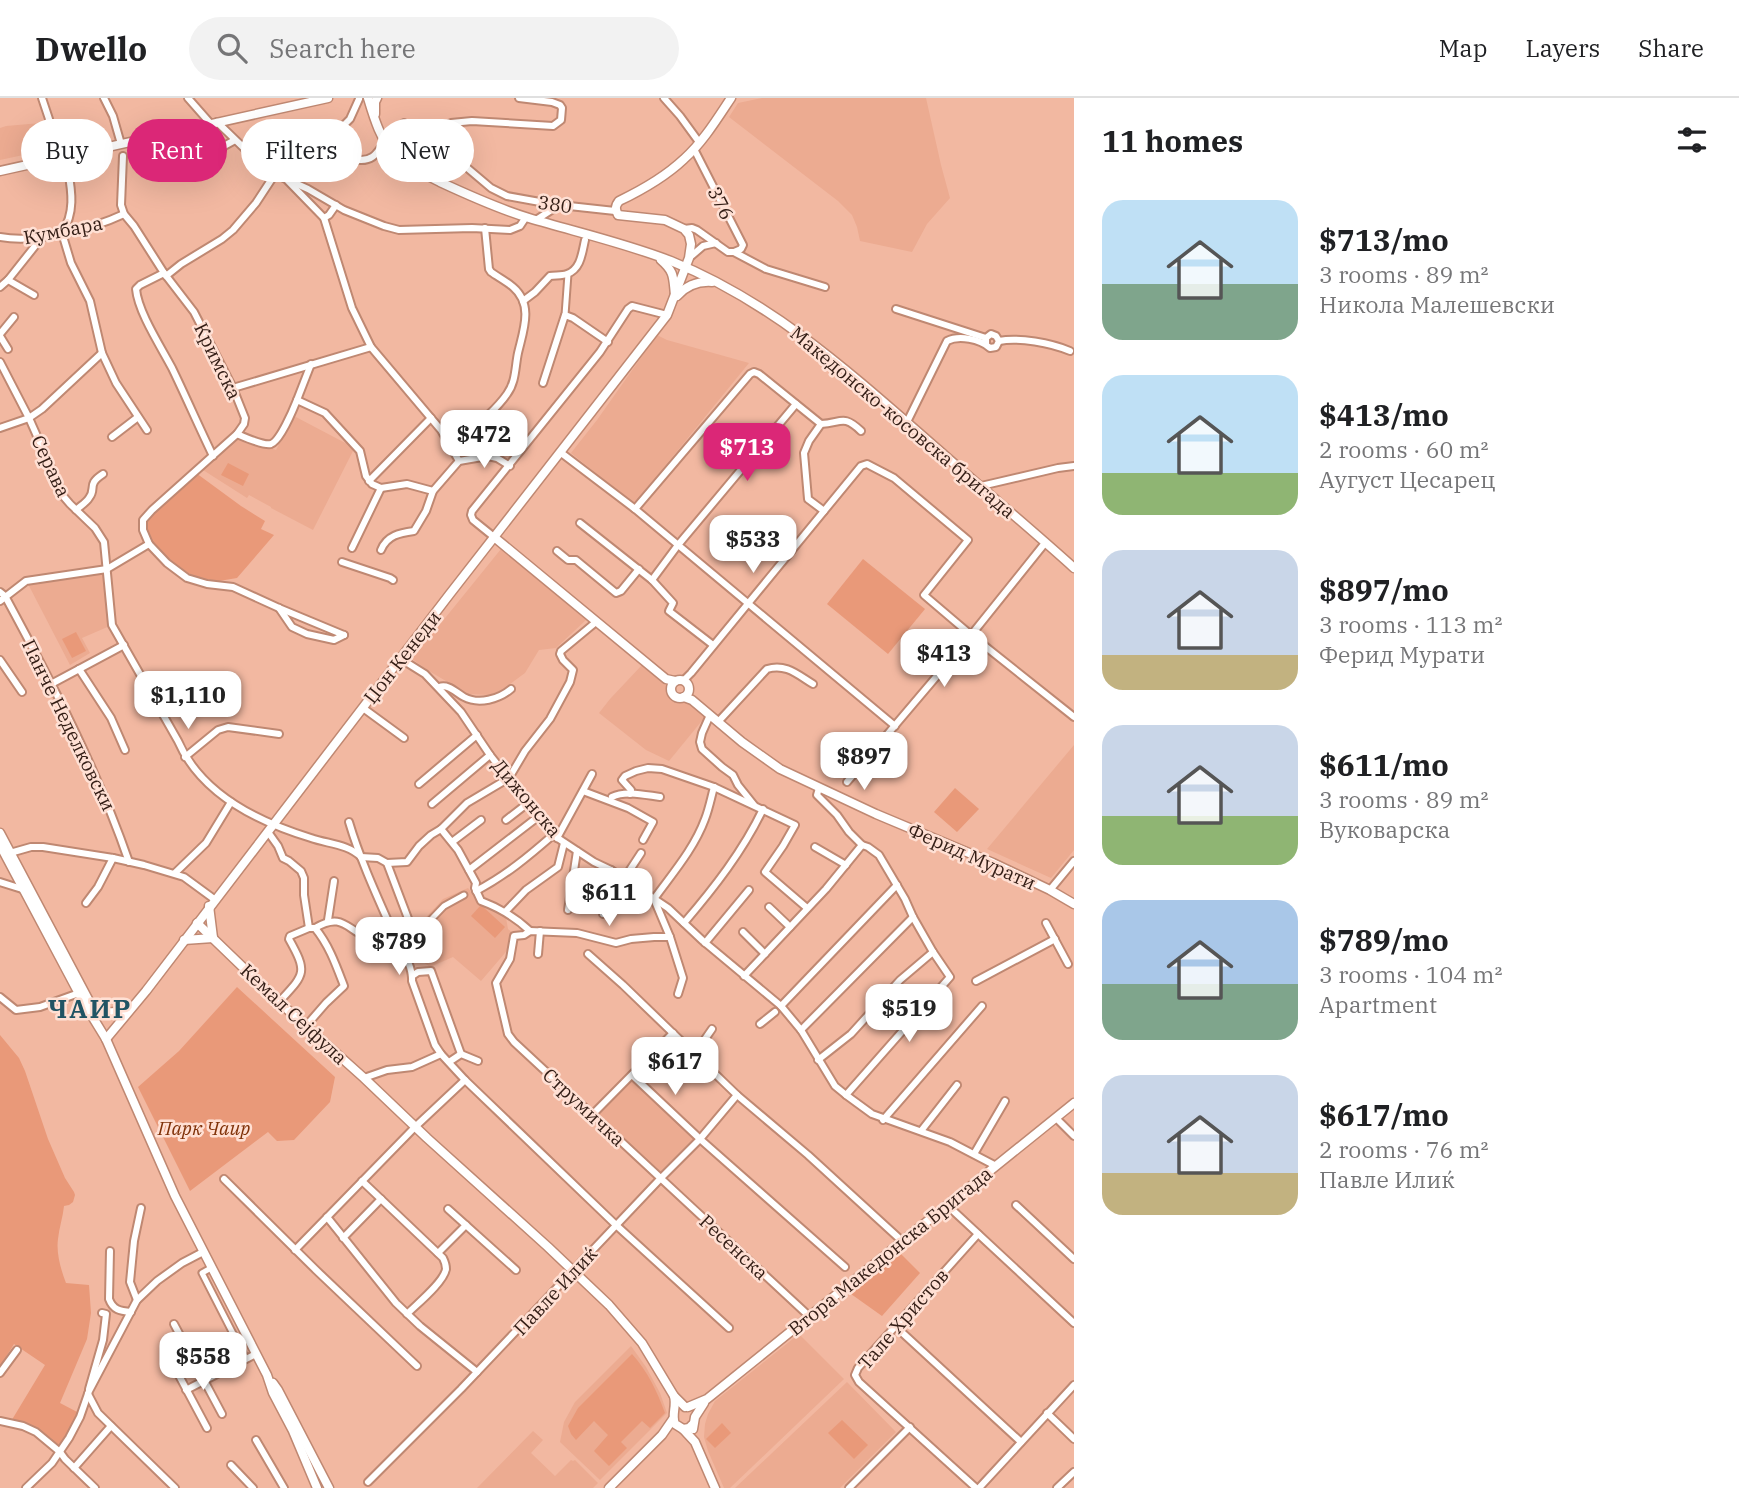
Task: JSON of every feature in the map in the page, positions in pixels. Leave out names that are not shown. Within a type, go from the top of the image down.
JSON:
[{"type":"street","points":[[42,98],[49,119]]},
{"type":"street","points":[[104,98],[113,116],[121,144]]},
{"type":"street","points":[[188,98],[210,119]]},
{"type":"street","points":[[226,119],[328,98]]},
{"type":"street","points":[[350,119],[361,98]]},
{"type":"street","name":"Македонско-косовска бригада","points":[[361,98],[371,108],[376,124]]},
{"type":"street","points":[[376,124],[377,98]]},
{"type":"street","points":[[519,98],[560,105]]},
{"type":"street","points":[[664,98],[681,116],[696,145]]},
{"type":"street","points":[[615,211],[619,201],[685,159],[731,98]]},
{"type":"street","points":[[560,105],[568,99]]},
{"type":"street","points":[[474,121],[553,126],[561,120],[560,105]]},
{"type":"street","points":[[227,133],[241,146]]},
{"type":"street","points":[[227,144],[235,140]]},
{"type":"street","points":[[0,161],[2,170],[127,143]]},
{"type":"street","name":"376","points":[[684,229],[697,230],[728,252],[741,249],[743,245],[696,145]]},
{"type":"street","points":[[124,156],[121,205],[124,214]]},
{"type":"street","name":"380","points":[[474,173],[491,188],[507,195],[559,205],[615,211],[622,216],[665,220],[684,229]]},
{"type":"street","points":[[70,182],[70,218],[62,233],[71,262],[90,301],[102,353],[116,383],[147,430]]},
{"type":"street","points":[[213,456],[141,308],[136,289],[165,275],[222,239],[256,203],[270,182]]},
{"type":"street","points":[[289,182],[324,218],[352,308],[371,347],[431,418],[452,446],[459,461]]},
{"type":"street","points":[[293,182],[365,219],[399,230],[510,230],[520,226],[526,217]]},
{"type":"street","name":"Македонско-косовска бригада","points":[[441,182],[526,217],[654,255],[716,282],[779,319],[867,388],[1074,568]]},
{"type":"street","points":[[324,218],[336,205]]},
{"type":"street","points":[[536,220],[559,205]]},
{"type":"street","name":"Кумбара","points":[[0,237],[24,239],[85,229],[124,214]]},
{"type":"street","name":"Кримска","points":[[124,214],[152,257],[194,312],[233,388],[245,418],[237,434]]},
{"type":"street","points":[[452,446],[507,395],[512,386],[526,323],[523,301],[516,289],[489,269],[485,228]]},
{"type":"street","points":[[684,229],[691,244],[686,268]]},
{"type":"street","points":[[0,287],[43,236]]},
{"type":"street","points":[[523,301],[550,276],[568,274],[580,262],[585,240]]},
{"type":"street","name":"376","points":[[689,258],[703,246],[716,243]]},
{"type":"street","name":"376","points":[[734,252],[766,269],[825,287]]},
{"type":"street","points":[[654,255],[672,272],[675,298]]},
{"type":"street","name":"Џон Кенеди","points":[[106,1039],[667,315],[686,268]]},
{"type":"street","points":[[543,383],[565,315],[568,274]]},
{"type":"street","points":[[8,280],[34,295]]},
{"type":"street","points":[[675,298],[695,283],[716,282]]},
{"type":"street","points":[[494,537],[473,520],[471,513],[608,342],[624,316],[632,306],[667,315]]},
{"type":"street","points":[[896,309],[986,341],[990,348],[996,347],[999,341],[1007,340],[1054,344],[1070,351]]},
{"type":"street","points":[[565,315],[608,342]]},
{"type":"street","points":[[8,349],[0,335],[14,317]]},
{"type":"street","points":[[907,422],[947,341],[951,338],[986,341]]},
{"type":"street","points":[[233,388],[371,347]]},
{"type":"street","points":[[0,428],[43,410],[102,353]]},
{"type":"street","name":"Серава","points":[[0,362],[29,418],[64,497],[95,528],[104,542],[112,625],[185,757],[201,778],[270,828],[354,850],[361,857],[378,858],[387,863]]},
{"type":"street","points":[[279,608],[292,627],[306,634],[334,640],[344,635],[233,587],[187,578],[177,572],[149,544],[143,530],[143,520],[237,434],[266,445],[272,444],[290,416],[311,364]]},
{"type":"street","points":[[635,509],[754,372],[821,424]]},
{"type":"street","points":[[297,400],[326,413],[357,446],[369,481],[381,488],[407,484],[433,491]]},
{"type":"street","points":[[652,580],[796,404]]},
{"type":"street","points":[[112,437],[138,417]]},
{"type":"street","points":[[369,481],[431,418]]},
{"type":"street","points":[[824,511],[808,499],[804,453],[809,441],[821,424],[845,420],[861,432]]},
{"type":"street","points":[[560,452],[635,509],[895,726]]},
{"type":"street","points":[[381,550],[383,544],[394,535],[414,531],[431,502],[433,491],[459,461],[488,456],[510,466]]},
{"type":"street","points":[[681,687],[712,645],[861,466],[867,464],[894,478],[968,540],[924,595],[1074,717]]},
{"type":"street","points":[[981,486],[1074,466]]},
{"type":"street","points":[[76,510],[88,500],[94,482],[103,474]]},
{"type":"street","points":[[352,548],[381,488]]},
{"type":"street","points":[[580,523],[652,580],[673,603],[669,611],[712,645]]},
{"type":"street","name":"Ферид Мурати","points":[[494,537],[596,622],[681,687],[718,722],[771,762],[819,788],[993,863],[1074,904]]},
{"type":"street","points":[[847,782],[1045,543]]},
{"type":"street","points":[[2,596],[26,581],[107,569],[149,544]]},
{"type":"street","points":[[557,551],[568,560],[576,560],[616,593],[621,591],[639,569]]},
{"type":"street","points":[[342,562],[393,580]]},
{"type":"street","name":"Панче Неделковски","points":[[2,596],[53,683],[113,817],[129,862]]},
{"type":"street","points":[[400,947],[412,929],[387,863],[407,862],[419,846],[442,829],[467,803],[509,778],[525,751],[550,719],[570,682],[573,670],[563,660],[561,651],[596,622]]},
{"type":"street","points":[[53,683],[124,645]]},
{"type":"street","name":"Дижонска","points":[[401,659],[425,674],[461,712],[490,755],[555,836],[668,908],[705,943],[781,1006],[801,1030],[835,1086],[883,1120],[921,1130],[996,1166]]},
{"type":"street","points":[[0,660],[22,692]]},
{"type":"street","points":[[718,722],[767,669],[776,666],[787,668],[813,684]]},
{"type":"street","points":[[79,669],[111,718],[125,750]]},
{"type":"street","points":[[439,687],[449,687],[470,700],[493,699],[511,690]]},
{"type":"street","points":[[363,708],[404,738]]},
{"type":"street","points":[[710,715],[702,733],[702,749],[733,775],[738,785],[760,808]]},
{"type":"street","points":[[185,757],[218,730],[228,727],[279,734]]},
{"type":"street","points":[[419,784],[477,735]]},
{"type":"street","points":[[432,804],[490,755]]},
{"type":"street","points":[[630,794],[631,790],[622,780],[625,775],[648,768],[670,771],[714,787],[795,825],[765,872],[807,908]]},
{"type":"street","points":[[400,947],[444,906],[499,879],[555,836],[592,774]]},
{"type":"street","points":[[678,994],[683,978],[654,899],[699,835],[714,787]]},
{"type":"street","points":[[819,788],[817,795],[862,845],[879,855],[950,977],[846,1095]]},
{"type":"street","points":[[583,791],[628,808],[653,822],[643,840]]},
{"type":"street","points":[[611,797],[630,794],[660,797]]},
{"type":"street","points":[[601,797],[622,801]]},
{"type":"street","points":[[176,873],[206,843],[231,802]]},
{"type":"street","points":[[506,820],[528,803]]},
{"type":"street","points":[[684,923],[738,853],[755,826],[760,808]]},
{"type":"street","points":[[468,870],[539,816]]},
{"type":"street","points":[[452,842],[481,820]]},
{"type":"street","points":[[349,822],[356,847],[412,971],[412,981],[435,1045],[441,1054],[616,1225],[729,1328]]},
{"type":"street","points":[[270,828],[283,858],[302,871],[304,895],[312,928],[323,938],[344,986],[306,1026]]},
{"type":"street","points":[[442,829],[458,849],[476,883],[471,892]]},
{"type":"street","points":[[0,833],[92,1006],[157,1158],[211,1268],[329,1488]]},
{"type":"street","points":[[506,911],[526,890],[558,867],[564,843]]},
{"type":"street","points":[[0,845],[106,1039]]},
{"type":"street","points":[[744,976],[826,889],[862,845]]},
{"type":"street","points":[[10,853],[30,847],[43,847],[176,873],[212,903],[213,938],[184,940]]},
{"type":"street","points":[[815,847],[846,865]]},
{"type":"street","points":[[568,910],[577,852]]},
{"type":"street","points":[[624,879],[641,853]]},
{"type":"street","points":[[86,904],[113,859]]},
{"type":"street","points":[[1049,890],[1074,862]]},
{"type":"street","points":[[603,914],[611,870]]},
{"type":"street","points":[[328,920],[334,881]]},
{"type":"street","points":[[0,882],[22,889]]},
{"type":"street","points":[[781,1006],[897,885]]},
{"type":"street","points":[[705,943],[749,890]]},
{"type":"street","points":[[471,892],[481,901],[506,911],[530,931],[577,933],[616,943],[631,939],[670,937]]},
{"type":"street","points":[[769,907],[790,927]]},
{"type":"street","points":[[801,1030],[913,917]]},
{"type":"street","points":[[279,1002],[298,982],[302,973],[290,936],[328,920],[338,921],[378,939],[394,935]]},
{"type":"street","name":"Кемал Сејфула","points":[[197,923],[415,1127]]},
{"type":"street","points":[[1046,923],[1068,964]]},
{"type":"street","name":"Струмичка","points":[[530,931],[514,936],[510,959],[496,983],[508,1034],[660,1179]]},
{"type":"street","points":[[538,954],[540,931]]},
{"type":"street","points":[[743,932],[765,954]]},
{"type":"street","points":[[976,981],[1055,939]]},
{"type":"street","points":[[818,1060],[851,1034],[900,980],[933,951]]},
{"type":"street","points":[[588,954],[737,1095],[808,1155],[902,1241]]},
{"type":"street","points":[[412,975],[431,971],[461,1054],[478,1061]]},
{"type":"street","points":[[0,997],[16,1010],[40,1007],[79,993]]},
{"type":"street","points":[[92,1006],[109,1013],[134,1006]]},
{"type":"street","points":[[883,1120],[982,1006]]},
{"type":"street","points":[[761,1024],[775,1012]]},
{"type":"street","points":[[694,1055],[712,1029]]},
{"type":"street","points":[[592,1115],[673,1033]]},
{"type":"street","points":[[364,1078],[387,1070],[412,1067],[441,1054]]},
{"type":"street","points":[[449,1062],[461,1054]]},
{"type":"street","points":[[632,1075],[845,1267]]},
{"type":"street","points":[[295,1250],[415,1127],[465,1080]]},
{"type":"street","points":[[921,1130],[957,1085]]},
{"type":"street","name":"Павле Илиќ","points":[[368,1482],[700,1139],[737,1095]]},
{"type":"street","points":[[974,1154],[1005,1101]]},
{"type":"street","name":"Втора Македонска Бригада","points":[[687,1407],[706,1399],[1074,1103]]},
{"type":"street","points":[[1056,1118],[1074,1136]]},
{"type":"street","points":[[415,1127],[609,1305],[642,1343],[662,1374],[674,1396],[675,1424],[695,1442]]},
{"type":"street","name":"Ресенска","points":[[660,1179],[809,1315]]},
{"type":"street","points":[[224,1180],[417,1366]]},
{"type":"street","points":[[362,1181],[445,1262],[445,1272],[440,1279],[407,1314]]},
{"type":"street","points":[[343,1238],[382,1199]]},
{"type":"street","points":[[947,1205],[1074,1323]]},
{"type":"street","points":[[1016,1205],[1074,1259]]},
{"type":"street","points":[[137,1300],[130,1282],[141,1208]]},
{"type":"street","points":[[448,1209],[516,1270]]},
{"type":"street","points":[[327,1217],[396,1303],[477,1372]]},
{"type":"street","points":[[438,1253],[466,1225]]},
{"type":"street","name":"Тале Христов","points":[[977,1488],[859,1382],[855,1375],[858,1368],[978,1234]]},
{"type":"street","points":[[110,1251],[111,1305],[116,1309],[131,1312]]},
{"type":"street","points":[[26,1488],[60,1452],[137,1300],[157,1281],[203,1252]]},
{"type":"street","points":[[211,1268],[202,1273],[246,1359]]},
{"type":"street","points":[[102,1313],[106,1314],[105,1329],[89,1385],[96,1410],[175,1488]]},
{"type":"street","points":[[174,1324],[222,1414]]},
{"type":"street","points":[[895,1326],[1021,1442]]},
{"type":"street","points":[[0,1373],[17,1350]]},
{"type":"street","points":[[186,1390],[256,1354]]},
{"type":"street","points":[[175,1368],[207,1428]]},
{"type":"street","points":[[267,1375],[317,1488]]},
{"type":"street","points":[[977,1488],[1074,1385]]},
{"type":"street","points":[[674,1396],[693,1411],[695,1442],[715,1488]]},
{"type":"street","name":"Втора Македонска Бригада","points":[[694,1421],[706,1399]]},
{"type":"street","points":[[609,1488],[662,1436],[679,1408],[687,1407]]},
{"type":"street","points":[[1047,1413],[1074,1438]]},
{"type":"street","points":[[0,1421],[31,1429],[60,1452],[95,1488]]},
{"type":"street","points":[[662,1436],[689,1427],[694,1421]]},
{"type":"street","points":[[74,1468],[111,1426]]},
{"type":"street","points":[[849,1488],[909,1427]]},
{"type":"street","points":[[256,1440],[284,1488]]},
{"type":"street","points":[[231,1465],[253,1488]]},
{"type":"street","points":[[1057,1488],[1074,1472]]},
{"type":"shaded area","points":[[762,98],[926,98],[950,198],[927,224],[912,252],[860,241],[852,215],[838,201],[729,117],[738,103]]},
{"type":"shaded area","points":[[21,125],[21,156],[0,160],[0,128]]},
{"type":"shaded area","points":[[657,335],[749,363],[634,504],[571,453]]},
{"type":"shaded area","points":[[294,416],[351,446],[353,451],[313,530],[249,495],[247,498],[203,470],[239,437],[276,450]]},
{"type":"shaded area","points":[[501,549],[586,620],[556,648],[539,650],[525,673],[502,690],[490,695],[468,694],[412,659]]},
{"type":"shaded area","points":[[104,572],[112,625],[82,638],[90,653],[70,665],[27,582]]},
{"type":"shaded area","points":[[642,665],[705,717],[669,761],[646,750],[599,713]]},
{"type":"shaded area","points":[[1074,745],[1074,850],[1051,878],[987,849]]},
{"type":"shaded area","points":[[468,888],[481,904],[505,912],[508,929],[514,934],[505,953],[481,981],[453,957],[430,967],[400,945],[443,899]]},
{"type":"shaded area","points":[[634,1079],[696,1136],[659,1173],[597,1116]]},
{"type":"shaded area","points":[[799,1334],[844,1379],[730,1488],[724,1488],[704,1437],[708,1414],[715,1401]]},
{"type":"shaded area","points":[[631,1346],[660,1393],[667,1413],[600,1480],[560,1442],[564,1422],[575,1402]]},
{"type":"shaded area","points":[[847,1382],[896,1432],[840,1488],[735,1488]]},
{"type":"shaded area","points":[[533,1431],[543,1440],[531,1453],[555,1476],[571,1460],[575,1460],[598,1483],[593,1488],[477,1488]]},
{"type":"green space","points":[[228,463],[249,474],[243,486],[221,475]]},
{"type":"green space","points":[[196,473],[265,521],[261,529],[274,535],[237,578],[219,581],[196,578],[176,565],[149,540],[146,523],[153,511]]},
{"type":"green space","points":[[863,559],[925,609],[888,654],[827,604]]},
{"type":"green space","points":[[76,632],[86,651],[72,658],[62,639]]},
{"type":"green space","points":[[955,788],[979,809],[957,832],[934,812]]},
{"type":"green space","points":[[481,905],[505,927],[495,938],[471,916]]},
{"type":"green space","name":"Парк Чаир","points":[[237,987],[335,1077],[330,1102],[294,1140],[277,1141],[268,1132],[190,1191],[138,1087],[179,1051]]},
{"type":"green space","points":[[0,1035],[19,1058],[48,1139],[75,1195],[73,1202],[64,1206],[59,1235],[58,1256],[64,1278],[66,1283],[89,1285],[91,1313],[87,1339],[60,1403],[81,1414],[60,1452],[36,1432],[10,1423],[45,1365],[14,1344],[0,1367]]},
{"type":"green space","points":[[901,1254],[920,1273],[882,1316],[851,1294]]},
{"type":"green space","points":[[632,1354],[652,1382],[665,1413],[650,1428],[642,1421],[621,1442],[627,1448],[609,1466],[594,1451],[608,1435],[594,1421],[576,1440],[568,1426],[578,1408]]},
{"type":"green space","points":[[842,1420],[868,1445],[854,1459],[828,1433]]},
{"type":"green space","points":[[722,1423],[731,1433],[715,1448],[706,1439]]},
{"type":"district","name":"ЧАИР","points":[[90,1008]]}]
